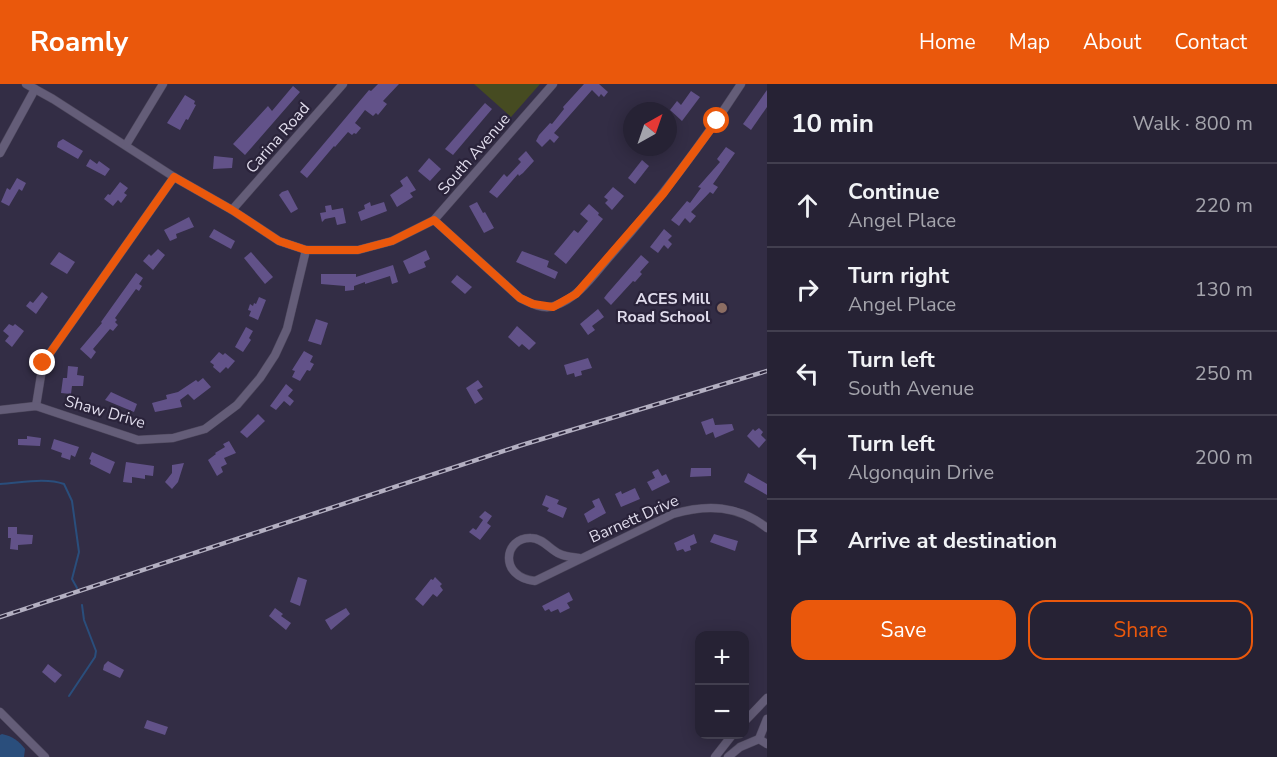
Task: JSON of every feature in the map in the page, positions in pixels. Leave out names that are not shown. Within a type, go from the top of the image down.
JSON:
[{"type":"street","name":"South Avenue","points":[[26,84],[279,241],[306,250],[358,250],[392,241],[434,220],[553,84]]},
{"type":"street","points":[[126,145],[164,84]]},
{"type":"street","name":"Carina Road","points":[[232,210],[343,84]]},
{"type":"street","points":[[434,220],[520,298],[533,304],[553,307],[576,294],[663,194],[717,121],[741,84]]},
{"type":"street","points":[[0,153],[35,89]]},
{"type":"street","points":[[36,406],[43,363],[174,177]]},
{"type":"street","name":"Shaw Drive","points":[[0,410],[36,406],[138,440],[173,438],[205,429],[237,405],[260,378],[275,355],[287,329],[306,250]]},
{"type":"street","name":"Barnett Drive","points":[[579,558],[560,554],[538,539],[530,538],[519,541],[513,547],[510,565],[516,575],[525,580],[535,581],[673,514],[691,509],[705,507],[733,510],[767,528]]},
{"type":"street","points":[[749,717],[767,698]]},
{"type":"street","points":[[0,712],[45,757]]},
{"type":"street","points":[[728,757],[740,747],[759,739],[767,719]]},
{"type":"street","points":[[715,757],[730,739]]},
{"type":"street","points":[[759,739],[767,744]]},
{"type":"green space","points":[[474,84],[540,84],[511,117]]},
{"type":"water","points":[[0,735],[12,738],[25,749],[24,757],[0,757]]},
{"type":"building","points":[[378,84],[399,84],[383,101],[387,104],[378,115],[376,113],[373,116],[365,110],[355,123],[361,128],[356,134],[352,135],[348,132],[307,178],[300,172],[369,90],[371,91]]},
{"type":"building","points":[[584,84],[599,84],[608,92],[604,97],[601,94],[599,97],[592,90],[554,133],[559,137],[554,143],[550,139],[542,147],[536,141],[539,135],[550,123],[552,124],[564,109],[563,107]]},
{"type":"building","points":[[293,86],[300,92],[245,155],[233,144],[268,106],[272,111]]},
{"type":"building","points":[[767,90],[767,107],[751,130],[743,124]]},
{"type":"building","points":[[691,91],[700,97],[682,121],[677,116],[677,101],[681,105]]},
{"type":"building","points":[[185,95],[195,101],[196,105],[180,130],[167,123]]},
{"type":"building","points":[[485,103],[492,109],[453,155],[445,149]]},
{"type":"building","points":[[63,139],[83,151],[78,159],[57,147],[58,142]]},
{"type":"building","points":[[726,147],[735,153],[713,184],[718,187],[691,212],[696,216],[690,223],[685,218],[679,226],[671,220],[687,201],[690,203],[701,188],[698,187],[720,162],[717,159]]},
{"type":"building","points":[[526,151],[534,161],[523,173],[519,176],[518,174],[497,198],[489,192],[504,174],[507,177],[521,162],[518,159]]},
{"type":"building","points":[[214,156],[233,158],[232,168],[213,169]]},
{"type":"building","points":[[429,158],[441,169],[430,181],[418,171]]},
{"type":"building","points":[[90,159],[97,164],[99,161],[110,169],[105,176],[86,166]]},
{"type":"building","points":[[642,160],[649,166],[635,184],[628,178]]},
{"type":"building","points":[[407,176],[416,190],[410,193],[413,197],[397,207],[390,195],[403,186],[400,181]]},
{"type":"building","points":[[17,178],[26,183],[22,191],[19,189],[9,206],[1,202],[7,188],[10,190]]},
{"type":"building","points":[[120,182],[128,188],[124,193],[127,195],[121,203],[118,200],[113,206],[104,199]]},
{"type":"building","points":[[613,187],[624,196],[612,210],[605,203],[608,200],[604,197]]},
{"type":"building","points":[[288,190],[298,209],[291,213],[279,195]]},
{"type":"building","points":[[370,202],[371,206],[384,202],[387,211],[361,221],[358,212],[365,209],[364,205]]},
{"type":"building","points":[[477,202],[494,228],[484,233],[469,206]]},
{"type":"building","points":[[589,204],[603,219],[566,264],[554,254],[574,230],[578,233],[588,221],[580,214]]},
{"type":"building","points":[[331,205],[332,210],[343,208],[346,223],[337,225],[335,217],[322,222],[320,213],[326,212],[325,206]]},
{"type":"building","points":[[189,217],[194,227],[176,234],[177,238],[170,241],[164,230]]},
{"type":"building","points":[[214,229],[235,241],[231,249],[209,237]]},
{"type":"building","points":[[664,229],[672,236],[668,240],[672,244],[668,249],[664,245],[658,253],[650,247]]},
{"type":"building","points":[[158,249],[165,255],[153,270],[143,261]]},
{"type":"building","points":[[426,250],[430,259],[424,262],[426,267],[409,274],[403,261]]},
{"type":"building","points":[[522,251],[549,261],[547,267],[558,272],[555,279],[516,262]]},
{"type":"building","points":[[59,252],[75,262],[67,274],[50,264]]},
{"type":"building","points":[[251,252],[273,277],[265,284],[244,258]]},
{"type":"building","points":[[641,255],[649,262],[640,272],[642,274],[611,305],[604,298]]},
{"type":"building","points":[[393,265],[398,282],[392,284],[390,276],[354,286],[354,290],[345,291],[345,286],[321,284],[321,274],[356,274],[356,277]]},
{"type":"building","points":[[136,273],[143,278],[139,284],[142,286],[139,291],[136,289],[115,318],[118,325],[113,331],[110,329],[93,349],[96,352],[91,359],[80,349],[102,323]]},
{"type":"building","points":[[457,275],[472,287],[465,294],[451,282]]},
{"type":"building","points":[[42,292],[48,297],[36,314],[26,306],[30,301],[33,303]]},
{"type":"building","points":[[259,297],[266,300],[258,320],[249,316],[251,311],[248,310],[250,304],[253,306],[254,303],[256,304]]},
{"type":"building","points":[[598,309],[604,317],[592,326],[595,330],[588,335],[580,324]]},
{"type":"building","points":[[316,319],[328,323],[321,345],[308,341]]},
{"type":"building","points":[[9,324],[13,326],[15,324],[24,331],[12,347],[5,341],[9,336],[3,331]]},
{"type":"building","points":[[517,326],[536,343],[529,350],[522,344],[519,347],[508,337]]},
{"type":"building","points":[[246,327],[253,331],[249,338],[251,340],[243,352],[235,347]]},
{"type":"building","points":[[304,351],[313,356],[310,362],[314,364],[300,381],[292,377],[295,371],[292,370]]},
{"type":"building","points":[[219,352],[223,355],[225,353],[235,361],[228,369],[226,367],[220,373],[210,362]]},
{"type":"building","points":[[588,358],[592,368],[581,371],[582,375],[575,377],[574,373],[567,375],[564,365]]},
{"type":"building","points":[[68,366],[78,367],[77,375],[84,376],[83,386],[72,386],[71,394],[61,393],[63,378],[67,378]]},
{"type":"building","points":[[203,378],[211,387],[194,400],[188,394],[180,400],[182,407],[155,412],[152,403],[167,399],[166,395],[178,392]]},
{"type":"building","points":[[478,380],[483,387],[477,390],[483,399],[475,404],[466,388]]},
{"type":"building","points":[[286,384],[293,390],[288,396],[294,401],[290,406],[284,401],[276,410],[270,406]]},
{"type":"building","points":[[111,392],[137,404],[134,412],[105,400]]},
{"type":"building","points":[[258,414],[265,421],[247,438],[240,432]]},
{"type":"building","points":[[713,418],[715,425],[732,424],[734,430],[715,438],[713,432],[706,435],[701,422]]},
{"type":"building","points":[[759,428],[766,440],[759,448],[747,436],[753,429],[755,431]]},
{"type":"building","points":[[27,436],[41,438],[40,446],[18,445],[18,439],[27,439]]},
{"type":"building","points":[[54,439],[79,447],[75,457],[71,455],[70,460],[61,457],[62,453],[51,449]]},
{"type":"building","points":[[229,441],[236,453],[224,458],[227,464],[221,467],[223,472],[217,476],[208,460],[225,447],[223,444]]},
{"type":"building","points":[[92,452],[115,462],[110,474],[90,464],[89,459]]},
{"type":"building","points":[[126,462],[154,466],[153,476],[145,475],[145,479],[132,477],[132,483],[123,482]]},
{"type":"building","points":[[184,463],[178,482],[172,489],[165,482],[172,473],[172,465]]},
{"type":"building","points":[[691,468],[711,468],[711,476],[690,477]]},
{"type":"building","points":[[658,469],[662,476],[666,474],[670,482],[652,491],[647,482],[655,478],[652,472]]},
{"type":"building","points":[[748,473],[767,484],[767,495],[744,482]]},
{"type":"building","points":[[635,488],[640,499],[621,507],[615,494],[621,491],[622,494]]},
{"type":"building","points":[[546,495],[559,500],[557,504],[567,508],[563,518],[547,511],[549,508],[542,505]]},
{"type":"building","points":[[599,498],[606,513],[588,523],[584,514],[595,507],[592,501]]},
{"type":"building","points":[[485,511],[492,516],[487,523],[491,526],[480,540],[469,532],[473,528],[476,530],[483,520],[479,517]]},
{"type":"building","points":[[8,527],[17,527],[17,534],[33,535],[32,544],[18,545],[18,550],[10,549],[11,538],[8,538]]},
{"type":"building","points":[[694,534],[697,543],[690,546],[691,550],[677,551],[674,543]]},
{"type":"building","points":[[714,534],[738,541],[735,551],[710,542]]},
{"type":"building","points":[[298,577],[307,580],[300,606],[290,602]]},
{"type":"building","points":[[435,577],[442,584],[440,586],[443,590],[437,597],[433,594],[423,606],[415,599]]},
{"type":"building","points":[[569,592],[573,600],[567,603],[570,608],[560,613],[558,609],[551,612],[549,609],[545,611],[542,606]]},
{"type":"building","points":[[275,608],[291,623],[286,630],[269,616]]},
{"type":"building","points":[[346,608],[350,614],[331,630],[325,620]]},
{"type":"building","points":[[108,661],[124,670],[120,678],[103,670]]},
{"type":"building","points":[[48,664],[62,675],[55,683],[42,672]]},
{"type":"building","points":[[147,720],[168,727],[165,735],[144,728]]},
{"type":"waterway","points":[[0,484],[41,481],[64,484],[72,501],[79,552],[72,579],[77,588]]},
{"type":"waterway","points":[[69,696],[95,657],[96,651],[84,620],[82,605]]},
{"type":"railway","points":[[0,617],[522,445],[767,371]]},
{"type":"place","name":"ACES Mill Road School","points":[[722,308]]},
{"type":"route","points":[[43,363],[174,177],[232,210],[279,241],[306,250],[358,250],[392,241],[434,220],[520,298],[533,304],[553,307],[576,294],[663,194],[717,121]]}]
